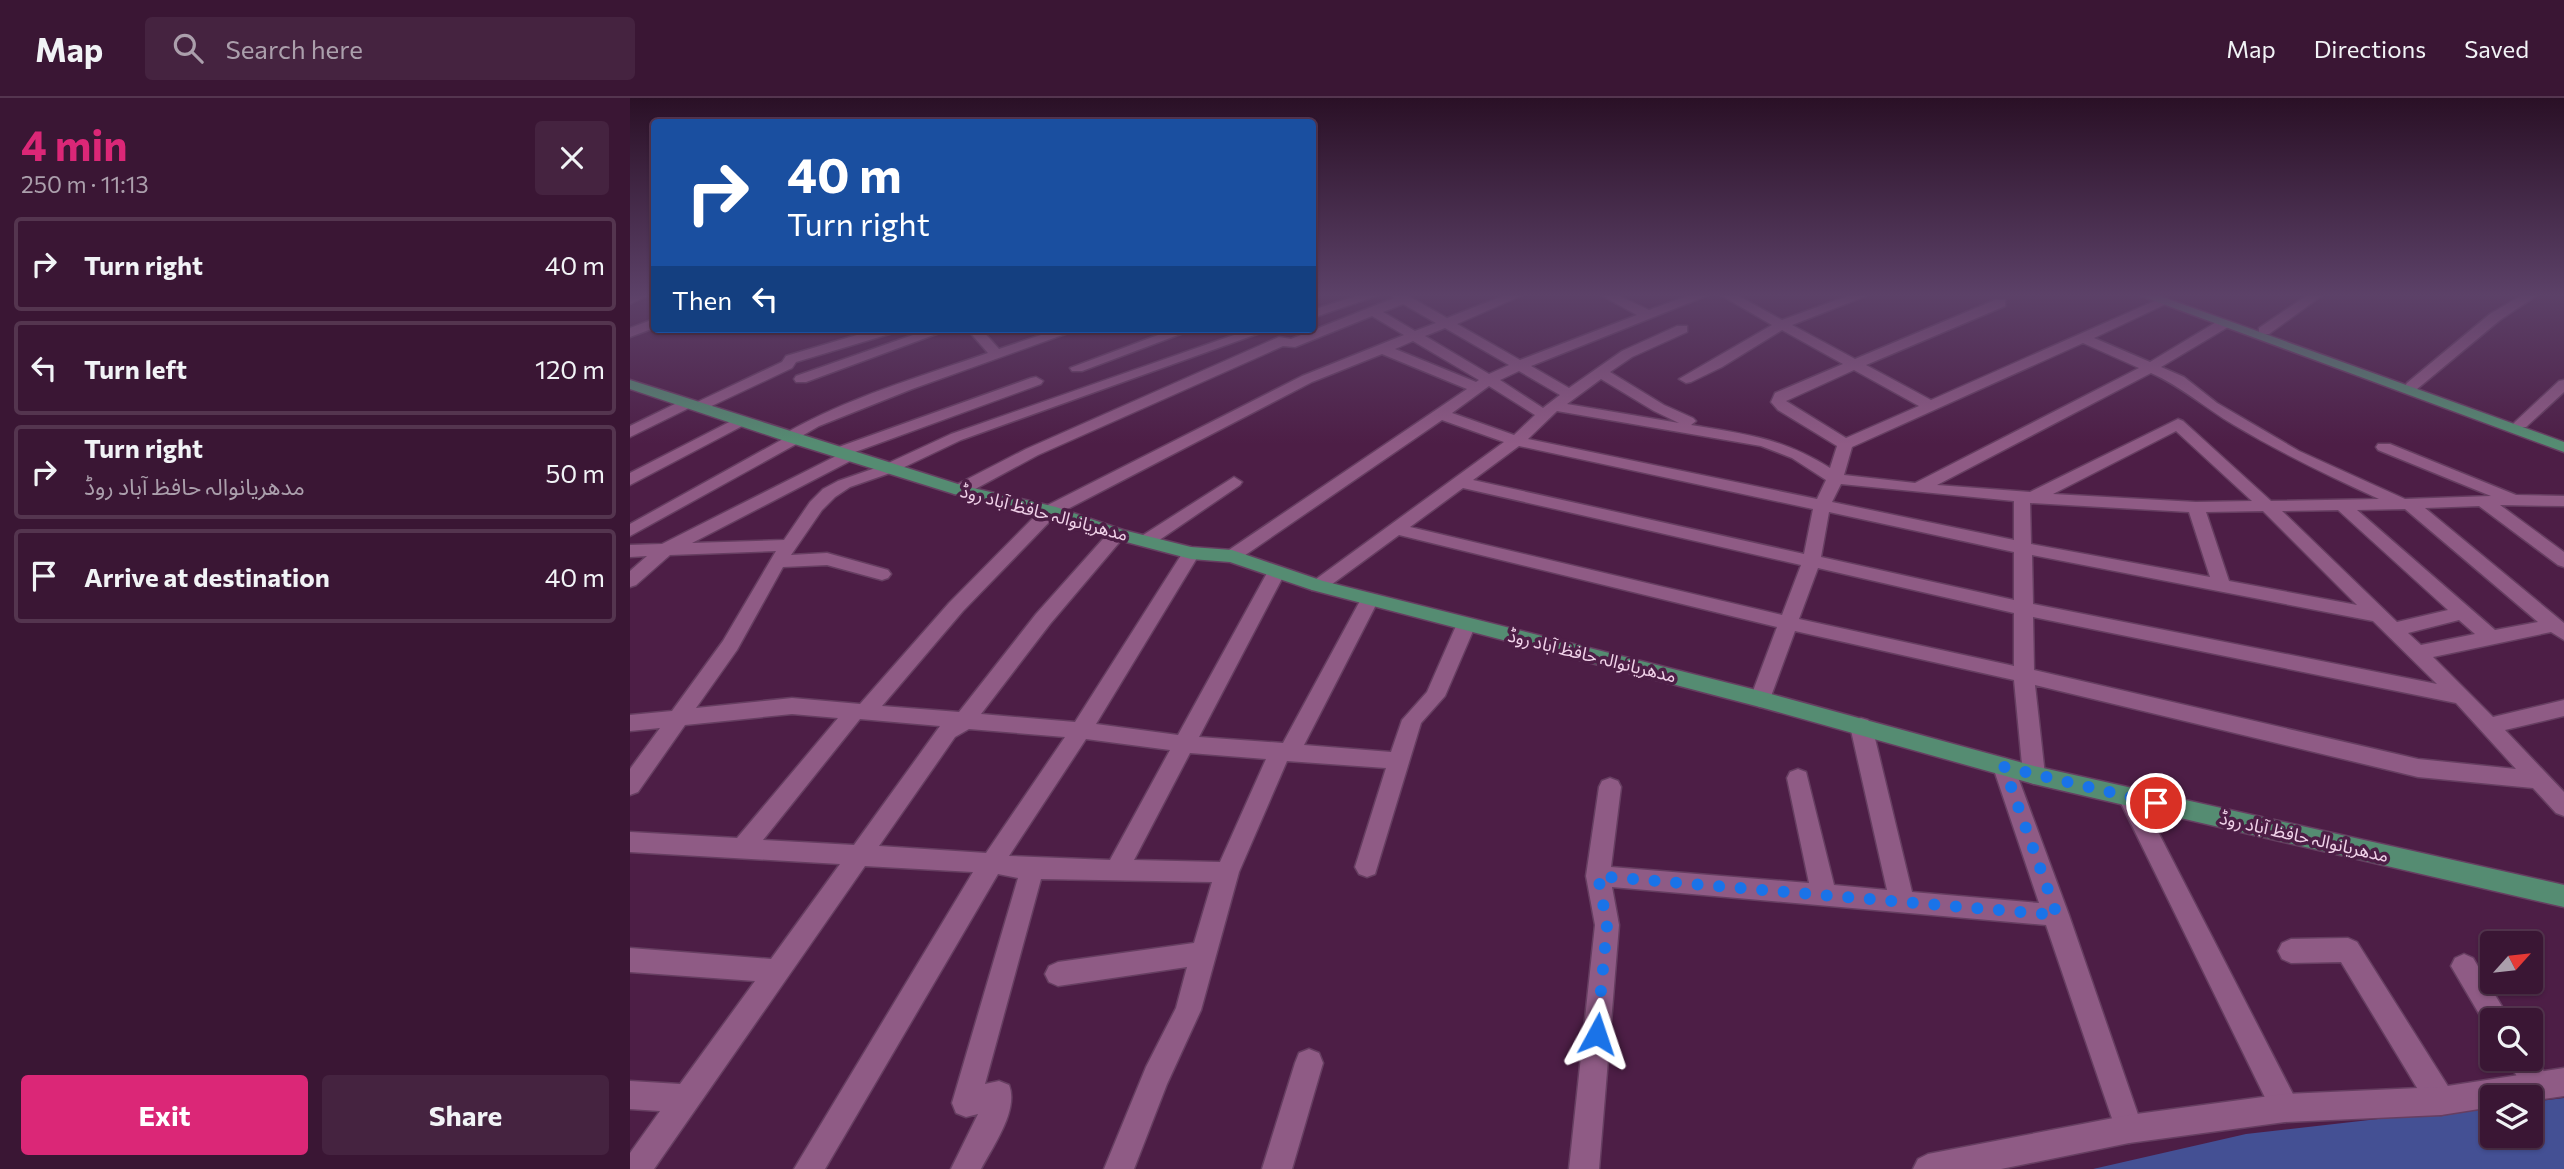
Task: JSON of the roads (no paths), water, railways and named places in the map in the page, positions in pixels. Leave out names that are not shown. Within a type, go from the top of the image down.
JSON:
[{"type":"main road","points":[[2278,344],[2564,447]]},
{"type":"main road","points":[[2299,344],[2564,439]]},
{"type":"main road","name":"مدھریانوالہ حافظ آباد روڈ","points":[[632,386],[960,490],[1049,511],[1117,534],[1191,553],[1232,556],[1318,586],[1760,699],[2034,775],[2564,896]]},
{"type":"street","points":[[630,432],[787,365],[791,359],[841,344]]},
{"type":"street","points":[[801,379],[900,344]]},
{"type":"street","points":[[987,344],[995,354]]},
{"type":"street","points":[[630,531],[814,423],[1026,344]]},
{"type":"street","points":[[1077,368],[1145,344]]},
{"type":"street","points":[[630,786],[730,645],[777,562],[816,506],[829,494],[844,484],[890,468],[956,437],[1221,344]]},
{"type":"street","points":[[960,490],[1032,452],[1275,344]]},
{"type":"street","points":[[742,849],[859,712],[1049,511],[1307,379],[1396,344]]},
{"type":"street","points":[[1425,344],[1484,383]]},
{"type":"street","points":[[1482,344],[1570,395]]},
{"type":"street","points":[[1232,556],[1484,383],[1520,365],[1574,344]]},
{"type":"street","points":[[1318,586],[1516,441],[1548,410],[1627,355],[1650,344]]},
{"type":"street","points":[[1686,379],[1750,344]]},
{"type":"street","points":[[1818,344],[1932,407]]},
{"type":"street","points":[[1845,444],[1779,402],[1780,396],[1902,344]]},
{"type":"street","points":[[1845,444],[2069,344]]},
{"type":"street","points":[[2096,344],[2179,380],[2212,406],[2293,454],[2406,504],[2559,629]]},
{"type":"street","points":[[1917,488],[2150,368],[2190,344]]},
{"type":"street","points":[[2412,386],[2463,344]]},
{"type":"street","points":[[1383,349],[1484,383],[1548,410],[1707,430],[1765,442],[1798,455],[1835,478],[2027,497],[2196,507],[2343,506],[2538,499],[2564,501]]},
{"type":"street","points":[[1123,352],[1142,372]]},
{"type":"street","points":[[1603,374],[1659,408],[1707,430]]},
{"type":"street","points":[[630,581],[665,550],[844,454],[1036,381]]},
{"type":"street","points":[[2521,424],[2564,384]]},
{"type":"street","points":[[1441,414],[1516,441],[2023,548],[2377,615]]},
{"type":"street","points":[[630,480],[741,421]]},
{"type":"street","points":[[2027,497],[2178,424],[2268,507],[2462,697],[2564,807]]},
{"type":"street","points":[[1760,699],[1811,562],[1822,506],[1835,478],[1845,444]]},
{"type":"street","points":[[2384,447],[2516,500]]},
{"type":"street","points":[[1146,541],[1234,482]]},
{"type":"street","points":[[1460,482],[2024,609],[2462,697]]},
{"type":"street","points":[[2027,497],[2023,548],[2024,675],[2034,775]]},
{"type":"street","points":[[2538,499],[2564,515]]},
{"type":"street","points":[[2483,501],[2564,561]]},
{"type":"street","points":[[2343,506],[2491,638]]},
{"type":"street","points":[[2196,507],[2222,586]]},
{"type":"street","points":[[1396,529],[1788,623],[2024,675],[2418,768],[2538,780]]},
{"type":"street","points":[[636,1169],[948,732],[963,722],[1043,619],[1117,534]]},
{"type":"street","points":[[630,551],[789,545]]},
{"type":"street","points":[[809,1169],[992,863],[1081,730],[1191,553]]},
{"type":"street","points":[[777,562],[827,559],[882,574]]},
{"type":"street","points":[[1116,872],[1276,573]]},
{"type":"street","points":[[1119,1169],[1156,1077],[1188,1010],[1227,872],[1284,752],[1370,599]]},
{"type":"street","points":[[2393,629],[2463,613]]},
{"type":"street","points":[[1367,867],[1412,720],[1434,696],[1466,624]]},
{"type":"street","points":[[2417,653],[2491,638],[2559,629]]},
{"type":"street","points":[[630,723],[792,706],[1081,730],[1185,744],[1399,761]]},
{"type":"street","points":[[2488,726],[2564,708]]},
{"type":"street","points":[[1861,726],[1902,902]]},
{"type":"street","points":[[2004,767],[2129,1129]]},
{"type":"street","points":[[1798,778],[1824,895]]},
{"type":"street","points":[[1584,1169],[1607,925],[1598,876],[1609,787]]},
{"type":"street","points":[[2129,797],[2285,1108]]},
{"type":"street","points":[[630,842],[992,863],[1032,870],[1227,872]]},
{"type":"street","points":[[966,1169],[993,1115],[999,1095],[966,1103],[1032,870]]},
{"type":"street","points":[[1598,876],[2057,915]]},
{"type":"street","points":[[2291,951],[2348,950],[2441,1101]]},
{"type":"street","points":[[1058,974],[1204,954]]},
{"type":"street","points":[[630,960],[776,971]]},
{"type":"street","points":[[2464,966],[2490,1008]]},
{"type":"street","points":[[1277,1169],[1309,1063]]},
{"type":"street","points":[[2535,1071],[2551,1084]]},
{"type":"street","points":[[1928,1169],[2129,1129],[2285,1108],[2441,1101],[2551,1084]]},
{"type":"street","points":[[630,1095],[686,1098]]}]
